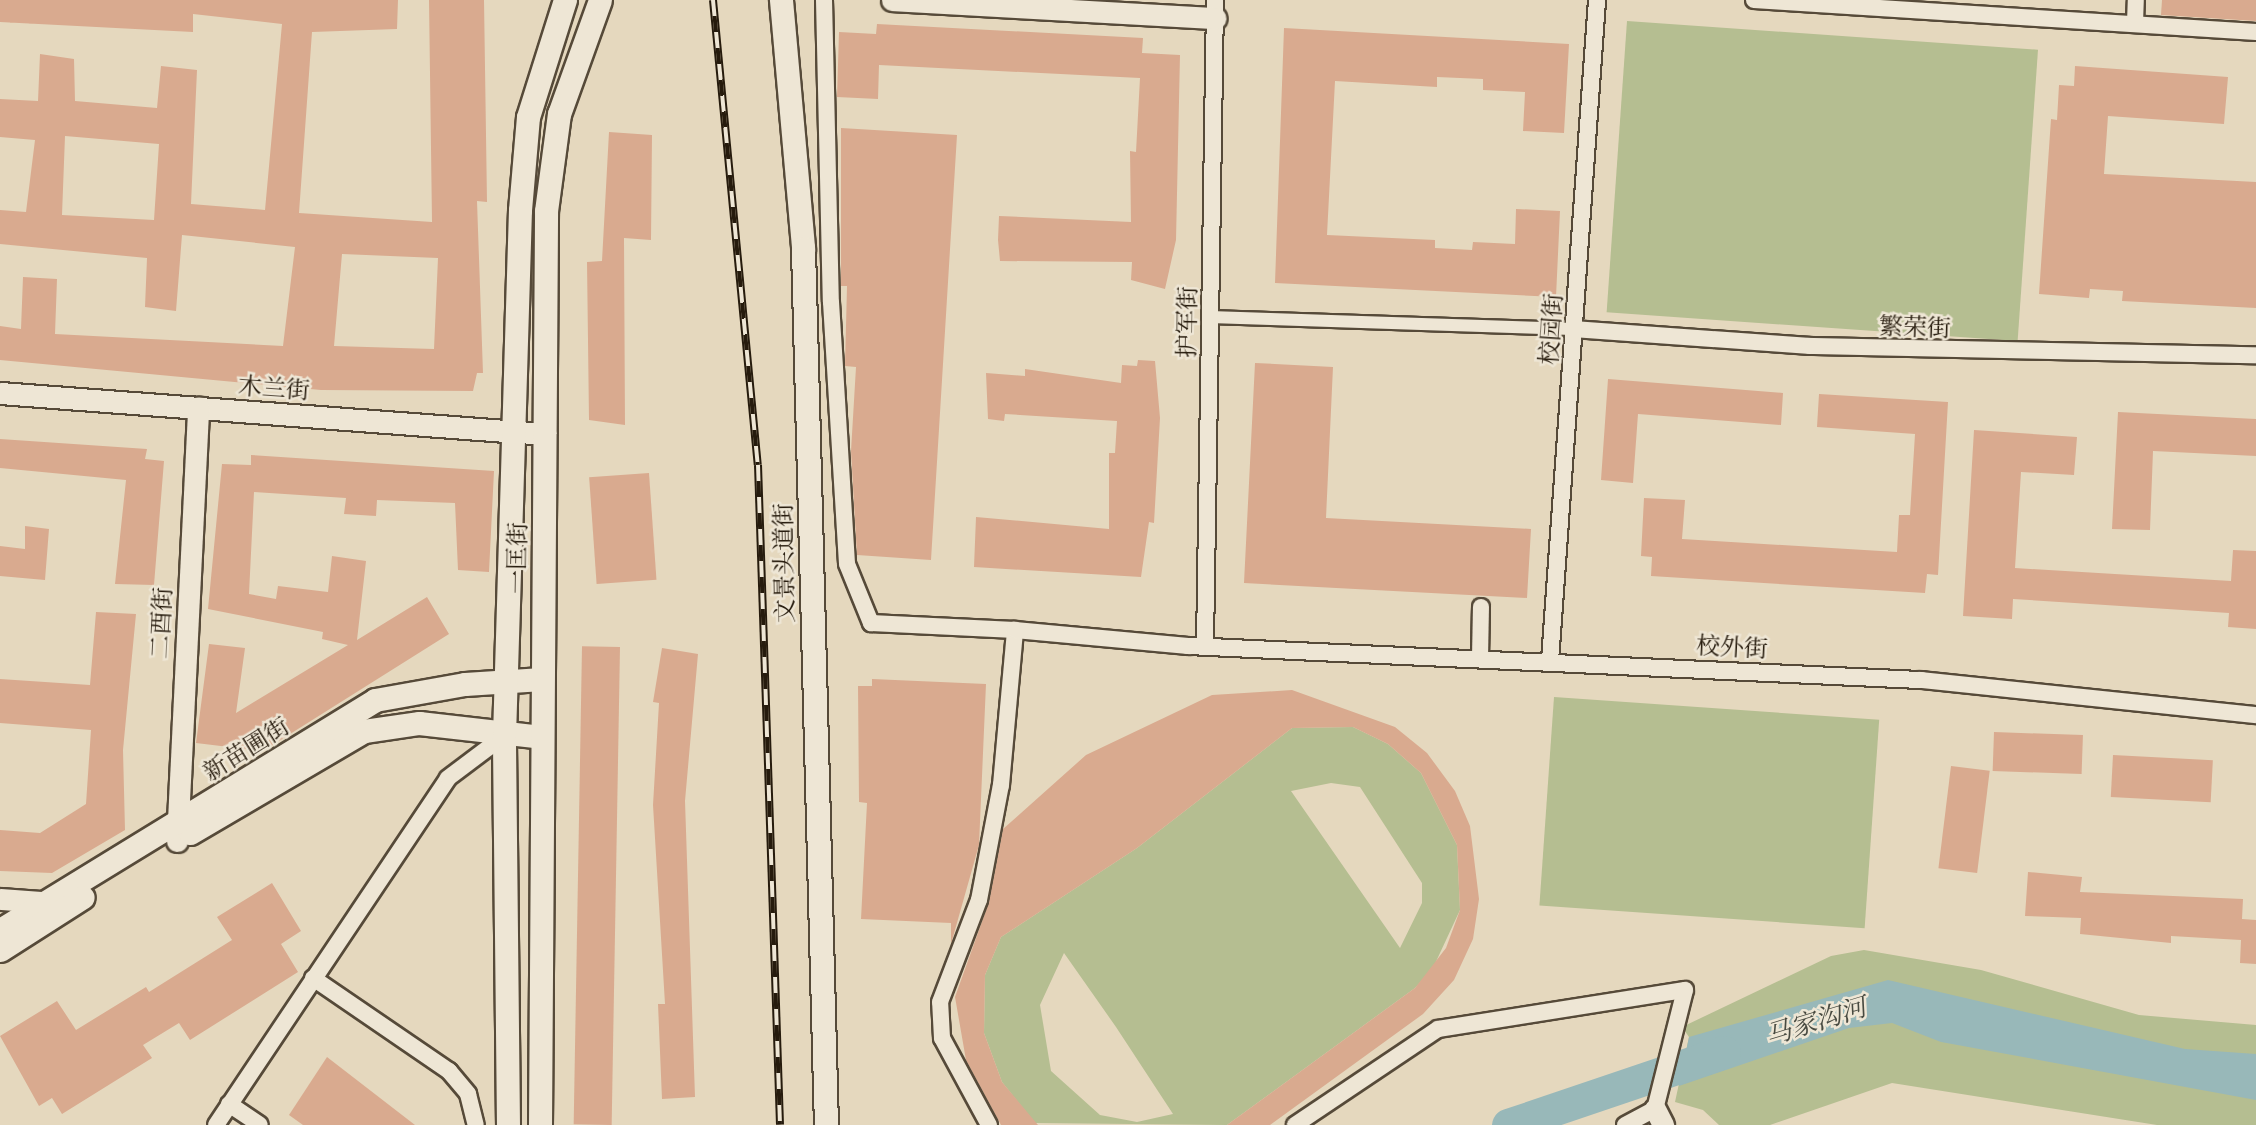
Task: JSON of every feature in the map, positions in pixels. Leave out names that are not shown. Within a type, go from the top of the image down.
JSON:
[{"type":"main road","name":"一匡街","points":[[508,1125],[504,736],[528,117],[565,0]]},
{"type":"main road","name":"一匡街","points":[[540,1125],[546,211],[559,114],[600,0]]},
{"type":"main road","name":"文景头道街","points":[[781,0],[803,248],[826,1125]]},
{"type":"main road","name":"新苗圃街","points":[[0,950],[375,700],[506,681],[542,679]]},
{"type":"main road","name":"新苗圃街","points":[[0,930],[44,902],[364,731],[419,723],[504,736],[541,737]]},
{"type":"street","name":"校外街","points":[[824,0],[831,302],[847,564],[871,623],[1015,630],[1205,646],[1921,680],[2256,715]]},
{"type":"street","points":[[892,0],[1215,9]]},
{"type":"street","name":"校园街","points":[[1549,661],[1597,0]]},
{"type":"street","points":[[1754,0],[1891,4],[2256,32]]},
{"type":"street","points":[[2135,23],[2136,0]]},
{"type":"street","name":"护军街","points":[[1205,646],[1215,9]]},
{"type":"street","points":[[1210,317],[1573,329]]},
{"type":"street","name":"繁荣街","points":[[1573,329],[1863,348],[2256,355]]},
{"type":"street","name":"木兰街","points":[[0,393],[545,434]]},
{"type":"street","name":"二酉街","points":[[177,832],[198,408]]},
{"type":"street","points":[[1480,658],[1481,607]]},
{"type":"street","points":[[989,1125],[943,1038],[940,1002],[979,900],[1001,785],[1015,630]]},
{"type":"street","points":[[216,1125],[448,778],[504,736]]},
{"type":"street","points":[[0,899],[71,904]]},
{"type":"street","points":[[313,978],[449,1071],[468,1094],[476,1125]]},
{"type":"street","points":[[1295,1125],[1438,1029],[1683,997],[1659,1117],[1625,1125]]},
{"type":"street","points":[[229,1104],[260,1125]]},
{"type":"green space","points":[[1627,21],[2038,50],[2018,341],[1607,312]]},
{"type":"green space","points":[[1554,697],[1879,720],[1865,928],[1539,905]]},
{"type":"green space","points":[[1353,727],[1388,744],[1421,773],[1457,845],[1460,910],[1433,968],[1415,988],[1227,1125],[1035,1123],[1002,1082],[984,1033],[985,975],[1001,937],[1137,848],[1292,728]],"holes":[[[1331,783],[1360,787],[1422,883],[1422,903],[1400,948],[1291,791]],[[1064,953],[1116,1027],[1173,1114],[1137,1122],[1100,1115],[1051,1071],[1040,1005]]]},
{"type":"green space","points":[[1864,950],[1981,970],[2139,1015],[2256,1025],[2256,1125],[2157,1125],[1892,1083],[1770,1125],[1719,1125],[1703,1110],[1675,1102],[1689,1037],[1682,1027],[1831,956]]},
{"type":"water","points":[[1888,980],[2185,1049],[2256,1054],[2256,1100],[1941,1042],[1892,1023],[1849,1028],[1679,1086],[1689,1037]]},
{"type":"building","points":[[0,0],[398,0],[397,29],[312,32],[299,213],[432,222],[429,0],[484,0],[487,202],[477,201],[483,373],[477,373],[473,391],[321,390],[0,360],[0,326],[21,329],[23,277],[57,279],[55,334],[283,346],[295,247],[182,235],[176,311],[145,307],[147,258],[0,244],[0,210],[26,212],[35,140],[0,137],[0,99],[38,101],[40,54],[74,59],[75,101],[157,108],[161,66],[197,70],[191,204],[265,210],[282,24],[193,14],[193,32],[0,22]],"holes":[[[65,136],[159,144],[154,220],[62,215]],[[342,254],[438,258],[434,349],[334,346]]]},
{"type":"building","points":[[2162,0],[2256,0],[2256,21],[2161,15]]},
{"type":"building","points":[[877,24],[1143,38],[1142,53],[1180,55],[1176,240],[1165,289],[1131,280],[1132,262],[1000,261],[999,216],[1131,222],[1130,151],[1136,152],[1140,78],[879,65],[878,99],[837,97],[839,32],[876,34]]},
{"type":"building","points":[[1284,28],[1569,44],[1564,133],[1523,131],[1525,92],[1483,90],[1483,79],[1437,77],[1437,87],[1335,81],[1327,235],[1435,240],[1435,248],[1472,250],[1473,242],[1515,244],[1516,209],[1560,211],[1556,297],[1275,283]]},
{"type":"building","points":[[2075,66],[2228,77],[2224,124],[2108,116],[2104,174],[2256,182],[2256,308],[2122,301],[2123,291],[2090,289],[2089,298],[2039,294],[2051,119],[2057,120],[2059,85],[2074,86]]},
{"type":"building","points":[[841,128],[957,135],[931,560],[857,555],[851,451],[856,367],[845,366],[847,286],[841,286]]},
{"type":"building","points":[[609,132],[652,135],[651,240],[624,238],[625,425],[589,420],[587,262],[602,261]]},
{"type":"building","points":[[1138,360],[1155,361],[1160,418],[1154,523],[1149,522],[1141,577],[974,567],[976,517],[1109,529],[1109,453],[1115,453],[1117,421],[1005,414],[1004,421],[988,419],[986,373],[1025,376],[1025,369],[1121,383],[1122,365],[1137,366]]},
{"type":"building","points":[[1255,363],[1333,367],[1326,518],[1531,529],[1527,598],[1244,583]]},
{"type":"building","points":[[1608,379],[1783,393],[1781,425],[1638,414],[1633,483],[1601,480]]},
{"type":"building","points":[[1819,394],[1948,402],[1938,575],[1927,574],[1925,593],[1651,576],[1652,557],[1641,556],[1644,498],[1685,500],[1682,539],[1897,552],[1899,515],[1910,515],[1915,434],[1817,427]]},
{"type":"building","points":[[2118,412],[2256,419],[2256,456],[2153,451],[2150,530],[2112,529]]},
{"type":"building","points":[[1974,430],[2077,437],[2074,475],[2021,472],[2015,568],[2231,581],[2233,550],[2256,551],[2256,629],[2228,627],[2229,613],[2013,599],[2012,619],[1963,616]]},
{"type":"building","points":[[0,439],[147,449],[145,459],[164,461],[154,585],[115,584],[126,480],[0,468]]},
{"type":"building","points":[[251,455],[494,471],[489,572],[458,570],[455,503],[377,500],[376,516],[344,514],[346,498],[254,492],[249,594],[276,599],[278,586],[328,592],[332,556],[366,561],[357,640],[427,597],[449,634],[263,751],[196,743],[209,644],[245,648],[236,713],[348,645],[322,639],[323,632],[208,609],[222,464],[251,465]]},
{"type":"building","points":[[649,473],[656,580],[597,584],[589,477]]},
{"type":"building","points":[[25,526],[49,529],[45,580],[0,576],[0,546],[25,549]]},
{"type":"building","points":[[96,612],[136,614],[123,750],[125,830],[52,873],[0,871],[0,830],[40,833],[86,804],[91,730],[0,723],[0,679],[90,685]]},
{"type":"building","points":[[582,646],[620,647],[612,1125],[574,1124]]},
{"type":"building","points":[[662,648],[698,654],[685,801],[695,1097],[662,1099],[658,1004],[665,1004],[653,805],[659,703],[653,702]]},
{"type":"building","points":[[872,679],[986,684],[979,845],[951,944],[951,923],[861,919],[867,803],[859,802],[858,686],[872,686]]},
{"type":"building","points":[[1292,690],[1395,727],[1427,753],[1455,791],[1470,826],[1479,899],[1473,939],[1454,980],[1423,1014],[1270,1125],[1227,1125],[1415,988],[1446,948],[1460,910],[1457,845],[1421,773],[1388,744],[1353,727],[1292,728],[1137,848],[1001,937],[985,975],[984,1033],[1002,1082],[1038,1125],[1001,1125],[966,1060],[955,997],[989,902],[1003,829],[1086,755],[1212,695]]},
{"type":"building","points":[[1994,732],[2083,735],[2082,774],[1993,771]]},
{"type":"building","points":[[2113,755],[2213,760],[2211,802],[2111,797]]},
{"type":"building","points":[[1951,766],[1990,771],[1977,873],[1938,868]]},
{"type":"building","points":[[2028,872],[2082,877],[2080,892],[2243,899],[2242,919],[2256,920],[2256,964],[2240,963],[2241,940],[2171,936],[2171,943],[2080,934],[2081,918],[2025,916]]},
{"type":"building","points":[[272,883],[301,931],[281,944],[298,972],[190,1040],[179,1023],[143,1045],[152,1058],[62,1114],[52,1098],[39,1106],[0,1036],[57,1001],[76,1030],[146,987],[149,992],[232,940],[217,917]]},
{"type":"building","points":[[327,1057],[415,1125],[303,1125],[289,1115]]},
{"type":"waterway","name":"马家沟河","points":[[1508,1125],[1724,1052]]},
{"type":"railway","points":[[713,0],[758,465],[780,1125]]}]
